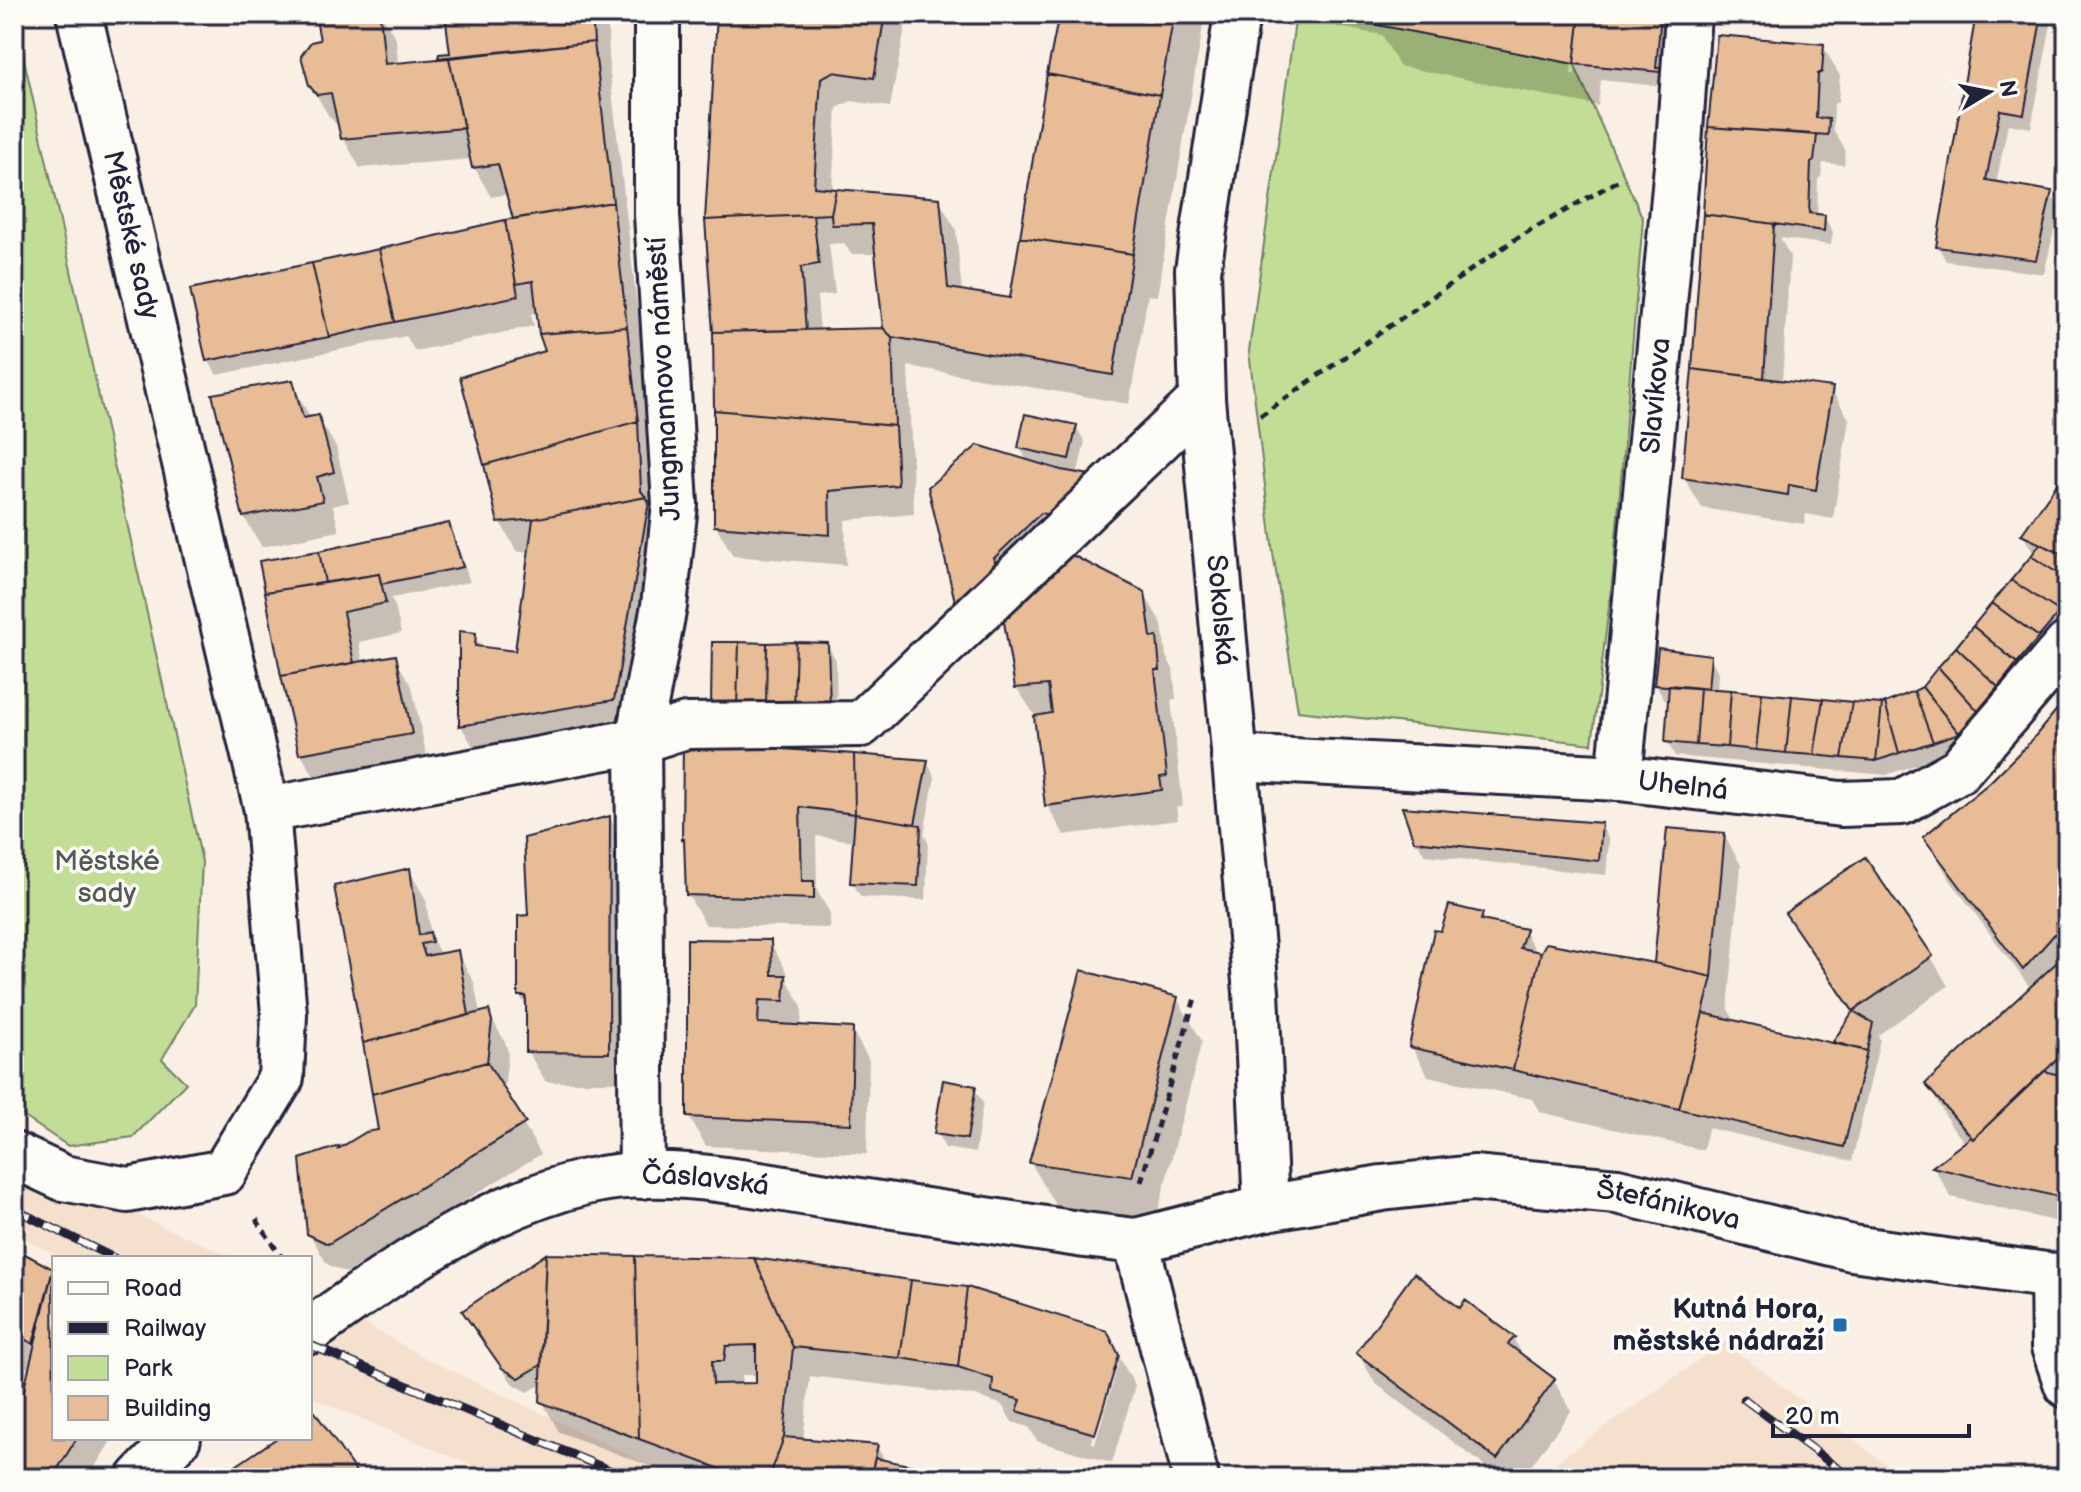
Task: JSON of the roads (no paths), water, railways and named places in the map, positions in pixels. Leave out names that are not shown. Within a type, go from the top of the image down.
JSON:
[{"type":"street","name":"Městské sady","points":[[14,1155],[63,1178],[128,1190],[224,1172],[281,1078],[284,1014],[267,810],[79,14]]},
{"type":"street","name":"Jungmannovo náměstí","points":[[642,1176],[638,741],[664,606],[675,504],[657,215],[657,14]]},
{"type":"street","name":"Sokolská","points":[[1237,14],[1198,270],[1206,454],[1256,992],[1266,1208]]},
{"type":"street","name":"Slavíkova","points":[[1619,778],[1679,145],[1688,14]]},
{"type":"street","points":[[267,810],[638,741],[686,726],[861,724],[1202,399]]},
{"type":"street","name":"Uhelná","points":[[1234,758],[1619,778],[1841,804],[1902,802],[1959,770],[2067,645]]},
{"type":"street","name":"Čáslavská","points":[[312,1330],[461,1232],[541,1195],[586,1183],[642,1176],[686,1177],[1136,1241],[1266,1208]]},
{"type":"street","name":"Štefánikova","points":[[1266,1208],[1382,1188],[1487,1179],[1617,1191],[1852,1248],[2060,1276]]},
{"type":"street","points":[[1136,1241],[1196,1478]]},
{"type":"street","points":[[2060,1276],[2054,1347],[2067,1385]]},
{"type":"street","points":[[140,1478],[176,1440]]},
{"type":"railway","points":[[14,1209],[110,1256]]},
{"type":"railway","points":[[312,1346],[628,1478]]},
{"type":"railway","points":[[1744,1399],[1851,1478]]},
{"type":"place","name":"Kutná Hora, městské nádraží","points":[[1840,1325]]}]
